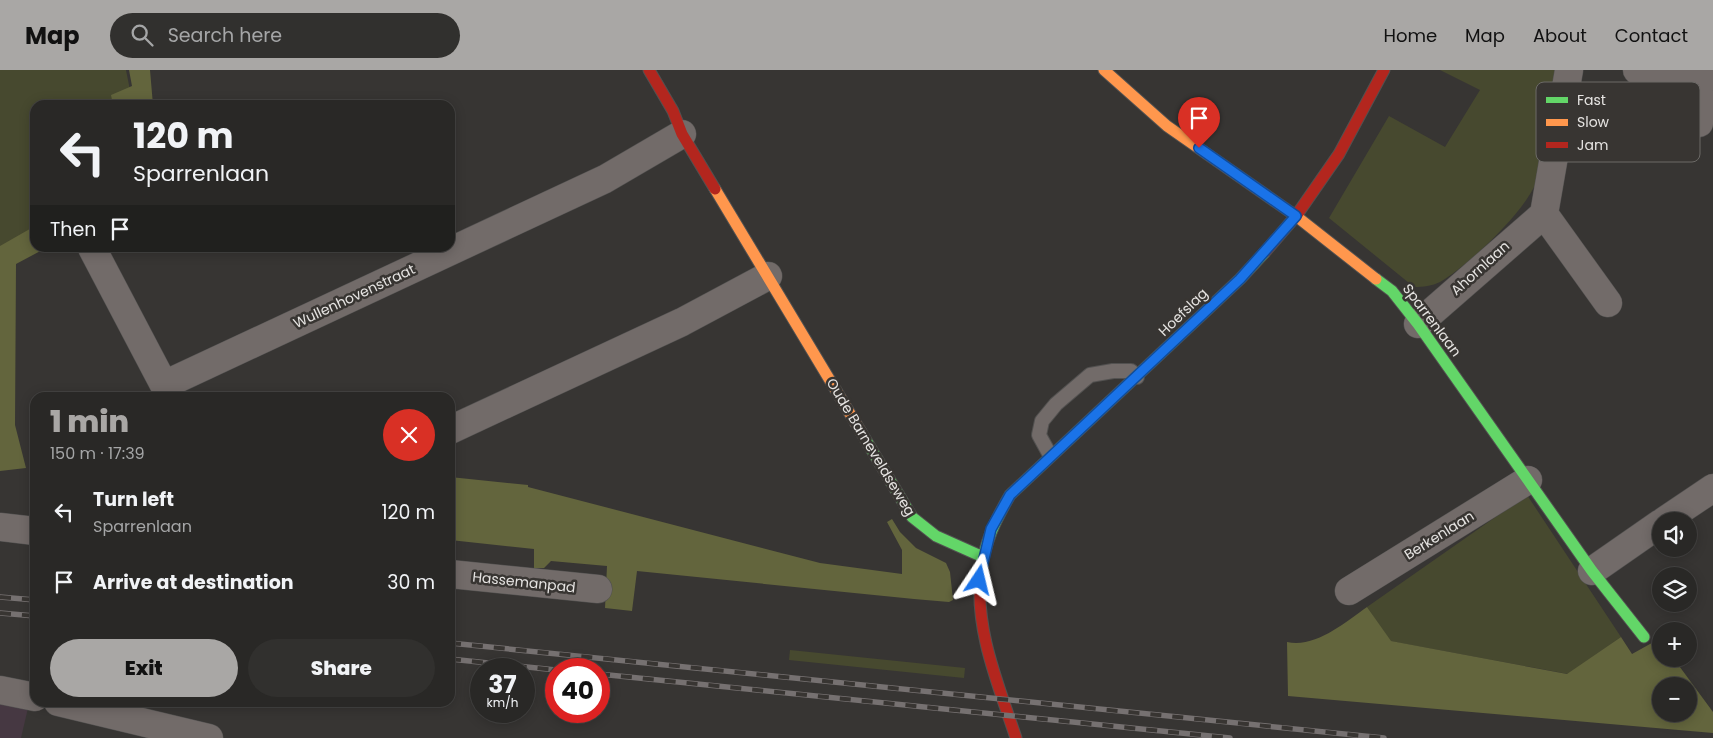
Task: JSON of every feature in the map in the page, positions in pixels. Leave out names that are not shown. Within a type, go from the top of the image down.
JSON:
[{"type":"street","name":"Oude Barneveldseweg","points":[[649,70],[673,111],[682,134],[912,517],[924,530],[937,539],[983,557]]},
{"type":"street","name":"Sparrenlaan","points":[[1104,70],[1167,126],[1296,216],[1392,291],[1418,324],[1592,571],[1644,636]]},
{"type":"street","name":"Hoefslag","points":[[983,557],[991,529],[1010,495],[1050,455],[1137,377],[1240,279],[1296,216],[1339,154],[1384,70]]},
{"type":"street","points":[[1637,70],[1706,74],[1700,116]]},
{"type":"street","name":"Wullenhovenstraat","points":[[94,252],[170,391],[605,179],[682,134]]},
{"type":"street","points":[[1553,162],[1544,214],[1608,303]]},
{"type":"street","name":"Ahornlaan","points":[[1418,324],[1544,214]]},
{"type":"street","points":[[455,428],[682,322],[768,276]]},
{"type":"street","name":"Berkenlaan","points":[[1349,591],[1528,480]]},
{"type":"street","points":[[1678,512],[1713,488]]},
{"type":"street","points":[[0,527],[30,530]]},
{"type":"street","points":[[1592,571],[1652,530]]},
{"type":"street","points":[[983,557],[979,580],[979,607],[989,650],[1016,738]]},
{"type":"street","name":"Hassemanpad","points":[[455,575],[598,589]]},
{"type":"street","points":[[0,690],[30,696]]},
{"type":"street","points":[[79,707],[209,738]]},
{"type":"lane","points":[[1050,455],[1039,435],[1042,421],[1056,404],[1090,375],[1113,371],[1131,371],[1137,377]]},
{"type":"shaded area","points":[[0,700],[28,708],[21,738],[0,738]]},
{"type":"green space","points":[[0,70],[126,70],[132,100],[30,100],[30,250],[8,261],[0,439]]},
{"type":"green space","points":[[129,70],[150,70],[153,100],[112,100],[111,95],[132,86]]},
{"type":"green space","points":[[1440,70],[1555,70],[1554,82],[1536,82],[1536,162],[1542,162],[1537,180],[1522,206],[1466,264],[1440,282],[1414,287],[1329,218],[1389,116],[1445,147],[1480,90]]},
{"type":"green space","points":[[30,229],[30,252],[38,252],[16,264],[15,425],[26,468],[0,471],[0,246]]},
{"type":"green space","points":[[455,478],[528,485],[528,487],[820,563],[902,574],[902,550],[887,522],[892,519],[900,532],[916,548],[946,563],[950,572],[953,600],[949,602],[914,599],[637,571],[632,611],[605,608],[607,566],[551,561],[544,568],[534,568],[534,549],[455,541]]},
{"type":"green space","points":[[1527,495],[1621,637],[1568,674],[1390,641],[1367,607]]},
{"type":"green space","points":[[1367,607],[1391,641],[1567,674],[1621,637],[1632,654],[1652,643],[1652,667],[1680,667],[1687,677],[1652,677],[1652,722],[1697,722],[1697,690],[1713,712],[1713,733],[1288,696],[1287,642],[1298,643],[1319,638],[1339,627]]},
{"type":"green space","points":[[790,650],[965,668],[964,678],[789,660]]},
{"type":"railway","points":[[0,597],[30,600]]},
{"type":"railway","points":[[0,613],[30,616]]},
{"type":"railway","points":[[455,644],[1384,738]]},
{"type":"railway","points":[[455,660],[545,669]]},
{"type":"railway","points":[[610,675],[1230,738]]},
{"type":"traffic: fast","points":[[981,573],[982,562],[991,532],[1010,495],[1240,279],[1264,253]]},
{"type":"traffic: fast","points":[[1376,279],[1392,291],[1418,324],[1592,571],[1644,637]]},
{"type":"traffic: fast","points":[[861,432],[912,517],[936,536],[983,557]]},
{"type":"traffic: slow","points":[[1104,70],[1167,126],[1296,216],[1376,279]]},
{"type":"traffic: slow","points":[[715,189],[861,432]]},
{"type":"traffic: jam","points":[[649,70],[673,111],[682,134],[715,189]]},
{"type":"traffic: jam","points":[[1264,253],[1296,216],[1339,154],[1384,70]]},
{"type":"traffic: jam","points":[[981,573],[981,615],[985,636],[996,678],[1016,738]]},
{"type":"route","points":[[979,580],[991,529],[1010,495],[1050,455],[1130,384],[1240,279],[1296,216],[1199,148]]}]
